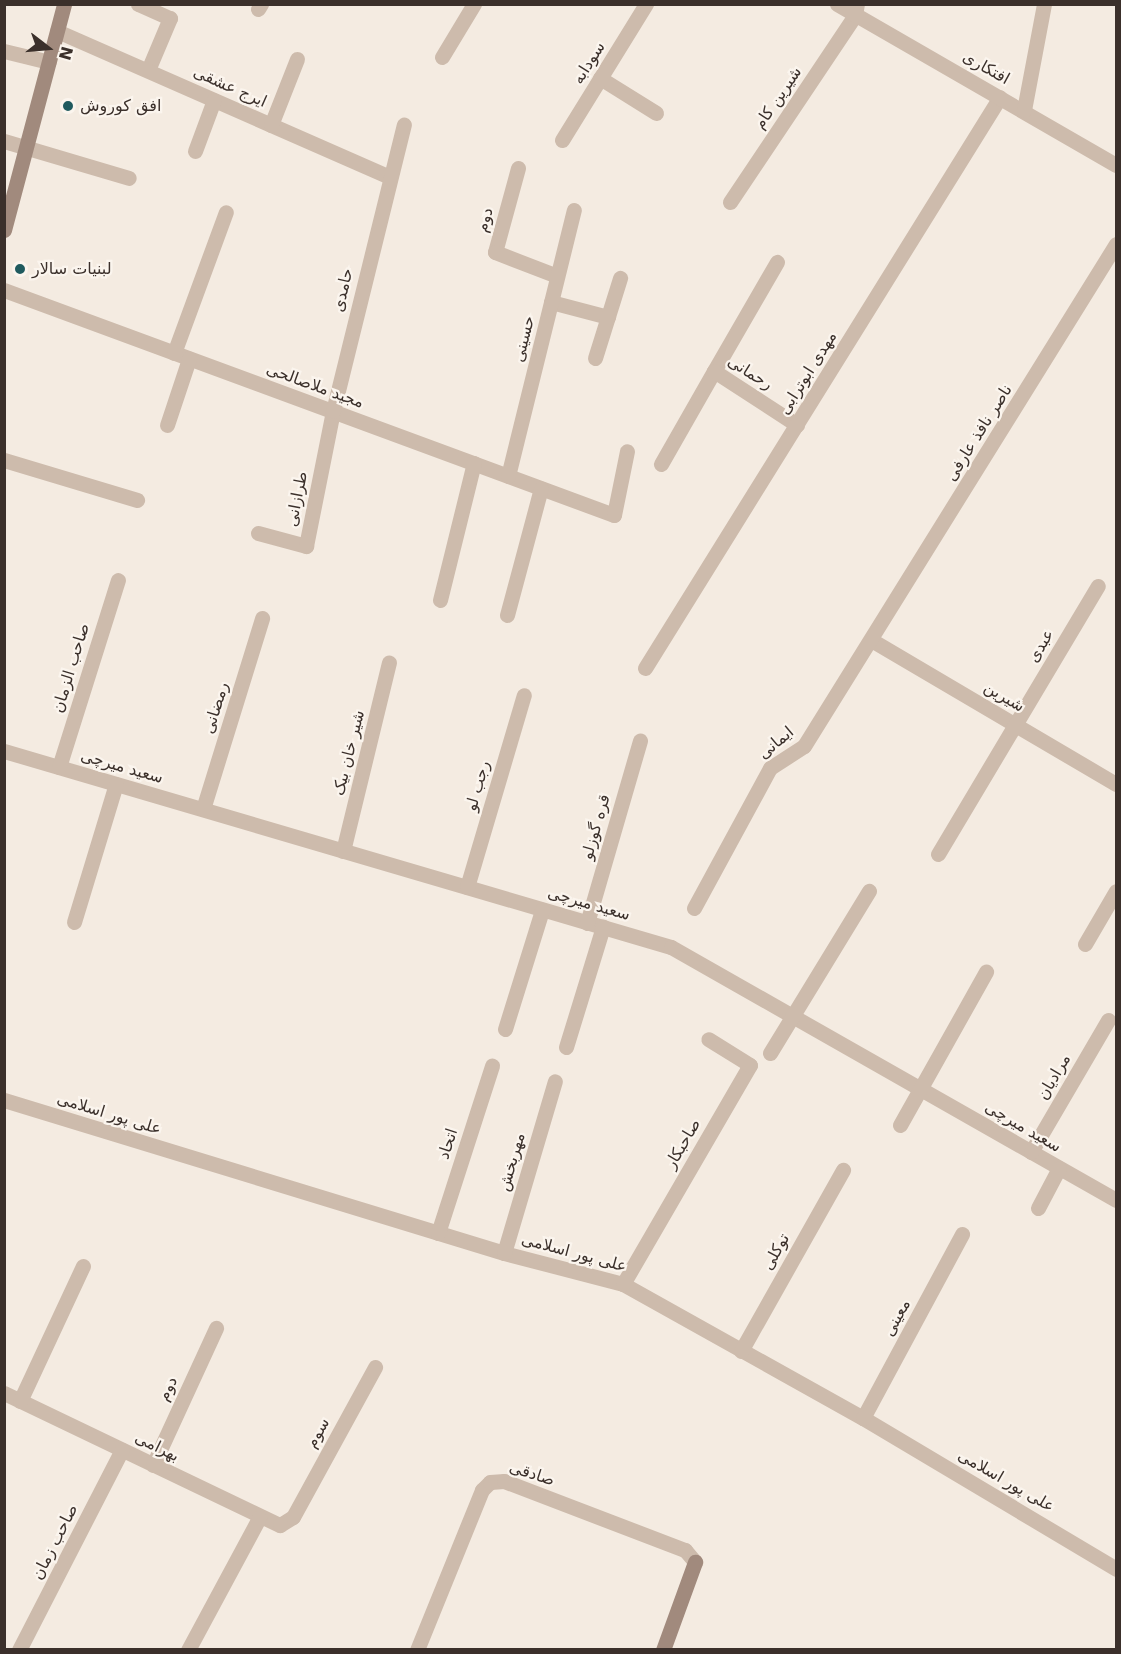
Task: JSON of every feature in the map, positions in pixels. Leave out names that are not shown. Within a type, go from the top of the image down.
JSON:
[{"type":"main road","points":[[4,230],[64,4]]},
{"type":"main road","points":[[663,1650],[695,1562]]},
{"type":"street","points":[[138,4],[170,18],[148,70]]},
{"type":"street","points":[[442,57],[474,4]]},
{"type":"street","name":"سودابه","points":[[562,140],[646,4]]},
{"type":"street","name":"افتکاری","points":[[837,4],[856,10],[1116,165]]},
{"type":"street","points":[[1024,110],[1044,4]]},
{"type":"street","name":"شیرین کام","points":[[730,202],[856,10]]},
{"type":"street","name":"ایرج عشقی","points":[[57,31],[389,177]]},
{"type":"street","points":[[4,51],[49,62]]},
{"type":"street","points":[[270,125],[297,59]]},
{"type":"street","points":[[600,78],[656,113]]},
{"type":"street","name":"مهدی ابوترابی","points":[[645,668],[1000,97]]},
{"type":"street","points":[[195,151],[214,100]]},
{"type":"street","name":"حامدی","points":[[333,411],[389,177],[404,125]]},
{"type":"street","points":[[4,141],[129,178]]},
{"type":"street","name":"دوم","points":[[518,168],[495,252],[557,276]]},
{"type":"street","name":"حسینی","points":[[508,476],[574,210]]},
{"type":"street","points":[[174,353],[226,212]]},
{"type":"street","name":"ناصر نافذ عارفی","points":[[873,641],[1116,244]]},
{"type":"street","points":[[714,370],[777,262]]},
{"type":"street","points":[[595,358],[620,278]]},
{"type":"street","name":"مجید ملاصالحی","points":[[4,290],[614,515],[627,451]]},
{"type":"street","points":[[551,303],[608,317]]},
{"type":"street","points":[[167,426],[189,358]]},
{"type":"street","name":"رحمانی","points":[[661,464],[714,370],[797,425]]},
{"type":"street","name":"طرازانی","points":[[258,533],[306,546],[333,411]]},
{"type":"street","points":[[4,460],[137,500]]},
{"type":"street","points":[[440,600],[474,463]]},
{"type":"street","points":[[507,615],[541,488]]},
{"type":"street","name":"صاحب الزمان","points":[[59,767],[118,580]]},
{"type":"street","name":"عبدی","points":[[938,854],[1098,586]]},
{"type":"street","name":"رمضانی","points":[[203,809],[262,618]]},
{"type":"street","name":"شیرین","points":[[873,641],[1116,784]]},
{"type":"street","name":"ایمانی","points":[[694,908],[770,768],[804,746],[873,641]]},
{"type":"street","name":"شیر خان بیک","points":[[343,851],[389,663]]},
{"type":"street","name":"رجب لو","points":[[467,887],[524,695]]},
{"type":"street","name":"قره گوزلو","points":[[587,923],[640,741]]},
{"type":"street","name":"سعید میرچی","points":[[4,751],[671,947],[1116,1200]]},
{"type":"street","points":[[74,922],[116,784]]},
{"type":"street","points":[[770,1053],[790,1015],[869,891]]},
{"type":"street","points":[[1085,944],[1116,891]]},
{"type":"street","points":[[504,1029],[542,910]]},
{"type":"street","points":[[566,1047],[603,927]]},
{"type":"street","points":[[900,1125],[986,972]]},
{"type":"street","name":"مرادیان","points":[[1031,1152],[1108,1020]]},
{"type":"street","name":"صاحبکار","points":[[623,1284],[750,1065],[708,1039]]},
{"type":"street","name":"اتحاد","points":[[438,1233],[492,1066]]},
{"type":"street","name":"مهربخش","points":[[504,1253],[555,1081]]},
{"type":"street","name":"علی پور اسلامی","points":[[4,1100],[504,1253],[623,1284],[863,1418],[1116,1569]]},
{"type":"street","points":[[1038,1208],[1059,1168]]},
{"type":"street","name":"توکلی","points":[[741,1351],[843,1170]]},
{"type":"street","name":"معینی","points":[[863,1418],[963,1234]]},
{"type":"street","points":[[20,1401],[83,1266]]},
{"type":"street","name":"دوم","points":[[153,1465],[216,1328]]},
{"type":"street","name":"سوم","points":[[293,1517],[375,1367]]},
{"type":"street","name":"بهرامی","points":[[4,1393],[259,1518],[280,1525],[293,1517]]},
{"type":"street","name":"صاحب زمان","points":[[19,1650],[122,1450]]},
{"type":"street","name":"صادقی","points":[[417,1650],[482,1490],[489,1482],[504,1481],[685,1550],[695,1562]]},
{"type":"street","points":[[188,1650],[259,1518]]},
{"type":"place","name":"افق کوروش","points":[[68,106]]},
{"type":"place","name":"لبنیات سالار","points":[[20,269]]}]
